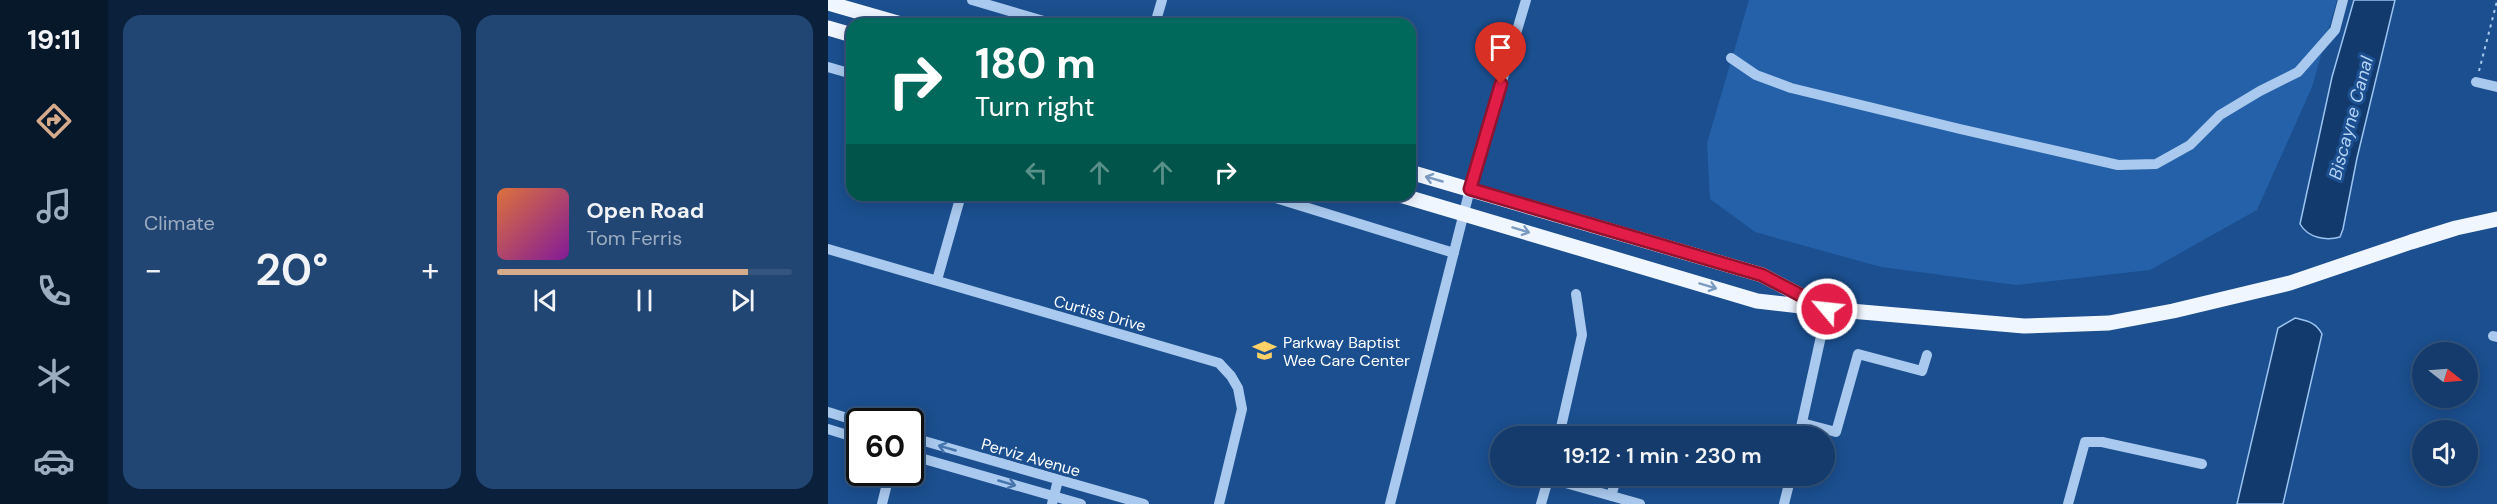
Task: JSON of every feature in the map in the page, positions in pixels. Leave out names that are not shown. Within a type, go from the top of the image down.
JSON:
[{"type":"main road","points":[[828,3],[880,18]]},
{"type":"main road","points":[[828,28],[846,33]]},
{"type":"main road","points":[[1416,174],[1762,275],[1827,309]]},
{"type":"main road","points":[[1416,200],[1757,300],[1827,309],[2024,326],[2109,323],[2174,311],[2290,283],[2456,228],[2497,219]]},
{"type":"street","points":[[972,0],[1034,18]]},
{"type":"street","points":[[1157,18],[1162,0]]},
{"type":"street","points":[[1390,504],[1470,189],[1526,0]]},
{"type":"street","points":[[1731,58],[1756,75],[1791,88],[2118,165],[2156,164],[2190,145],[2220,115],[2259,91],[2298,72],[2335,30],[2343,0]]},
{"type":"street","points":[[828,67],[846,72]]},
{"type":"street","points":[[2476,82],[2497,87]]},
{"type":"street","points":[[937,280],[959,201]]},
{"type":"street","points":[[1285,201],[1454,253]]},
{"type":"street","name":"Curtiss Drive","points":[[828,249],[1219,363],[1238,388],[1242,409],[1219,504]]},
{"type":"street","points":[[1561,426],[1582,335],[1576,294]]},
{"type":"street","points":[[1801,426],[1827,309]]},
{"type":"street","points":[[1802,423],[1836,432],[1858,354],[1922,371],[1927,355]]},
{"type":"street","points":[[828,412],[846,418]]},
{"type":"street","points":[[828,429],[846,435]]},
{"type":"street","name":"Perviz Avenue","points":[[924,441],[1144,504]]},
{"type":"street","points":[[2068,504],[2085,442],[2102,442],[2202,464]]},
{"type":"street","name":"Perviz Avenue","points":[[924,459],[1053,500],[1081,504]]},
{"type":"street","points":[[1053,500],[1058,480]]},
{"type":"street","points":[[882,504],[886,486]]},
{"type":"street","points":[[1541,504],[1546,486]]},
{"type":"street","points":[[1578,486],[1640,504]]},
{"type":"street","points":[[1611,496],[1614,486]]},
{"type":"street","points":[[1784,504],[1788,486]]},
{"type":"path","points":[[2476,82],[2497,1]]},
{"type":"shaded area","points":[[1749,0],[2337,0],[2312,87],[2257,210],[2150,270],[2016,285],[1881,267],[1755,232],[1710,199],[1707,143]]},
{"type":"water","name":"Biscayne Canal","points":[[2354,0],[2395,0],[2357,158],[2343,229],[2340,237],[2329,239],[2312,235],[2300,224],[2332,77]]},
{"type":"water","points":[[2295,318],[2314,324],[2322,334],[2283,504],[2237,504],[2278,328]]},
{"type":"place","name":"Parkway Baptist Wee Care Center","points":[[1265,351]]},
{"type":"route","points":[[1501,84],[1470,189],[1762,275],[1827,309]]}]
